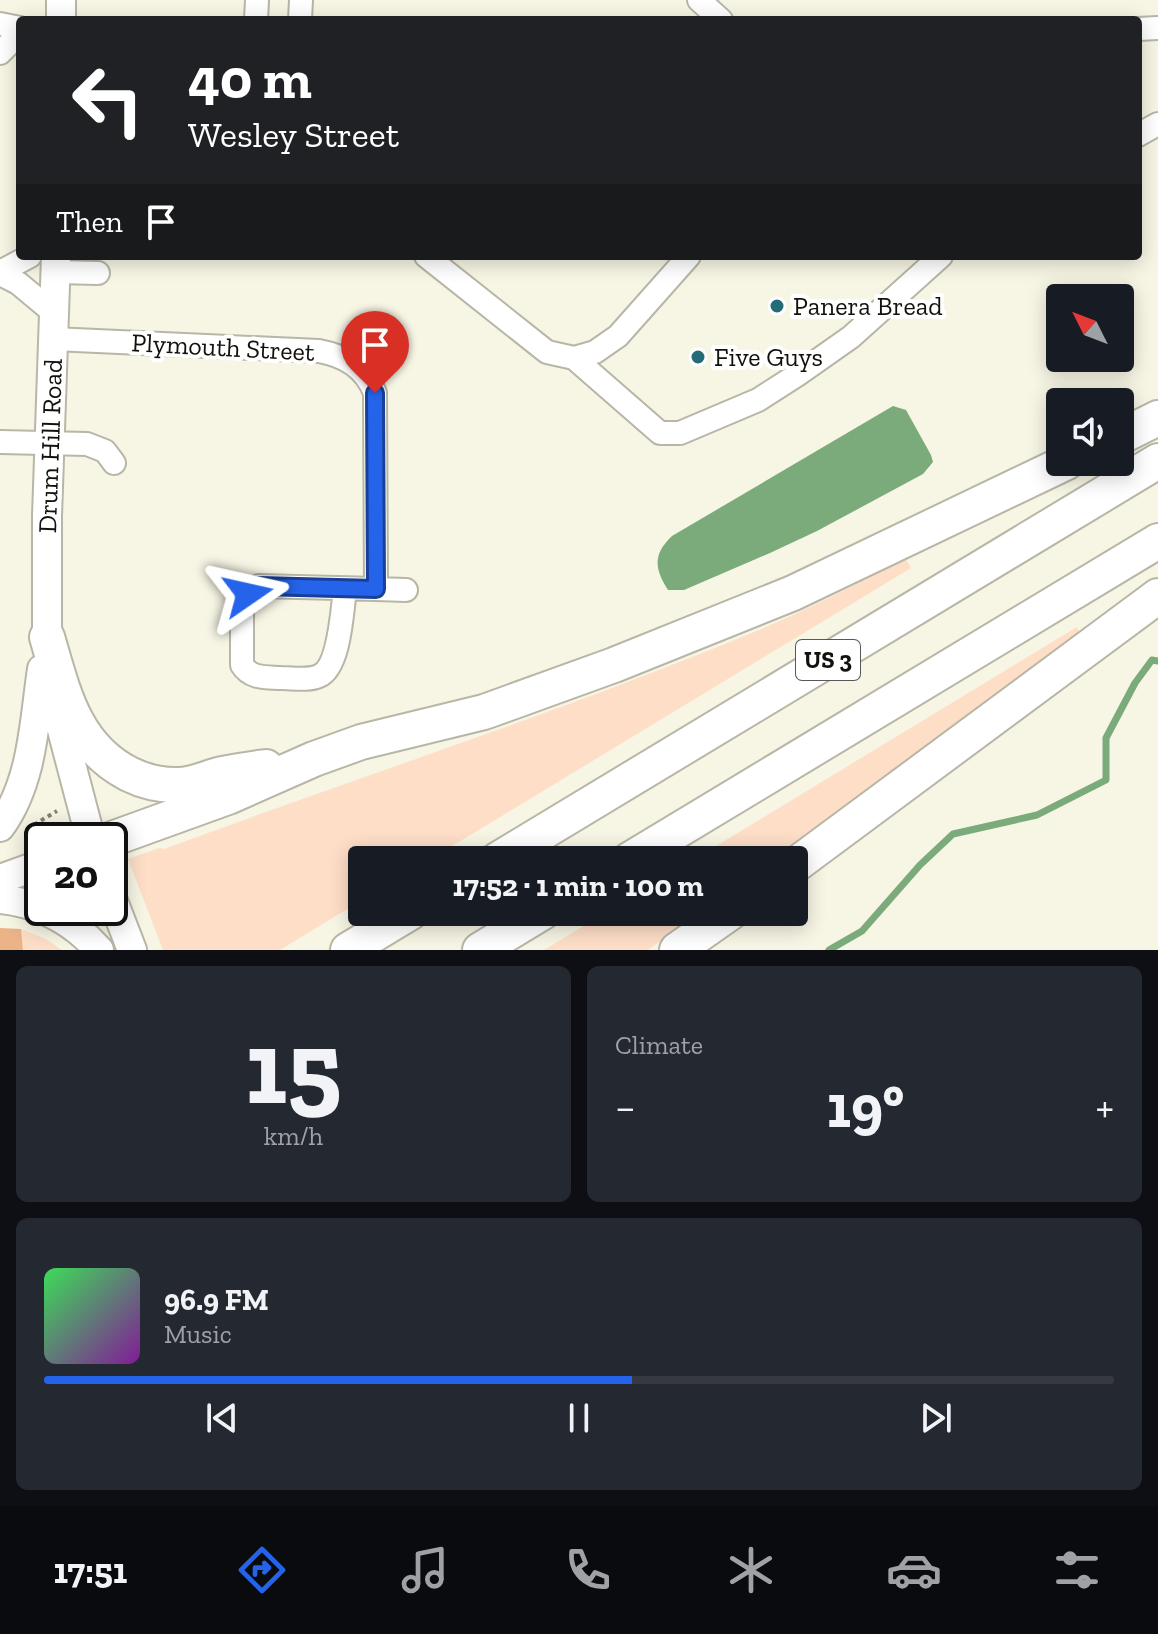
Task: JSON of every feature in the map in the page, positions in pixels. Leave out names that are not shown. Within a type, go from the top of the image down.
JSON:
[{"type":"highway","points":[[1134,430],[1158,418]]},
{"type":"highway","name":"US 3","points":[[520,846],[1158,461]]},
{"type":"highway","points":[[128,833],[228,797],[361,742],[484,712],[614,665],[793,593],[1046,472]]},
{"type":"highway","name":"US 3","points":[[652,846],[1158,541]]},
{"type":"highway","points":[[808,856],[1158,596]]},
{"type":"highway","points":[[47,637],[69,710],[78,728],[104,758],[137,778],[178,786],[221,774],[314,759]]},
{"type":"highway","points":[[348,950],[388,926]]},
{"type":"highway","points":[[480,950],[520,926]]},
{"type":"highway","points":[[677,950],[711,926]]},
{"type":"main road","name":"Drum Hill Road","points":[[13,832],[16,803],[28,769],[47,637],[56,264]]},
{"type":"main road","name":"Drum Hill Road","points":[[47,637],[56,707],[86,822]]},
{"type":"main road","points":[[0,879],[24,870]]},
{"type":"main road","points":[[0,899],[55,914],[86,936],[99,950]]},
{"type":"main road","points":[[123,926],[132,950]]},
{"type":"street","points":[[699,0],[717,16]]},
{"type":"street","points":[[0,53],[16,35]]},
{"type":"street","points":[[0,273],[23,260]]},
{"type":"street","points":[[431,260],[547,352],[574,358],[595,352],[618,336],[685,260]]},
{"type":"street","points":[[574,358],[660,433],[680,433],[758,400],[797,375],[851,337],[937,260]]},
{"type":"street","points":[[56,264],[98,273]]},
{"type":"street","points":[[0,273],[18,283],[54,326]]},
{"type":"street","name":"Plymouth Street","points":[[54,326],[329,353],[354,364],[367,377],[375,393],[376,589]]},
{"type":"street","points":[[0,442],[87,444],[105,451],[114,463]]},
{"type":"street","points":[[345,589],[333,658],[322,675],[311,679],[257,677],[247,673],[242,665],[242,609],[253,589],[259,586],[406,590]]},
{"type":"path","points":[[13,832],[60,811]]},
{"type":"shaded area","points":[[893,406],[906,410],[931,455],[933,462],[923,474],[770,553],[684,590],[668,590],[660,575],[658,562],[661,549],[672,536]]},
{"type":"shaded area","points":[[906,559],[911,568],[452,846],[348,846],[348,909],[280,950],[163,950],[128,859],[164,849],[612,688],[796,613]]},
{"type":"shaded area","points":[[1077,627],[1079,632],[790,846],[716,846]]},
{"type":"shaded area","points":[[584,926],[681,926],[648,950],[544,950]]},
{"type":"shaded area","points":[[0,928],[21,929],[23,950],[0,950]]},
{"type":"shaded area","points":[[21,929],[46,939],[62,950],[23,950]]},
{"type":"waterway","points":[[829,950],[862,931],[920,865],[953,834],[1037,815],[1106,780],[1106,738],[1135,683],[1152,660],[1158,661]]},
{"type":"place","name":"Panera Bread","points":[[777,306]]},
{"type":"place","name":"Five Guys","points":[[698,357]]},
{"type":"route","points":[[248,594],[259,586],[376,589],[375,393]]}]
